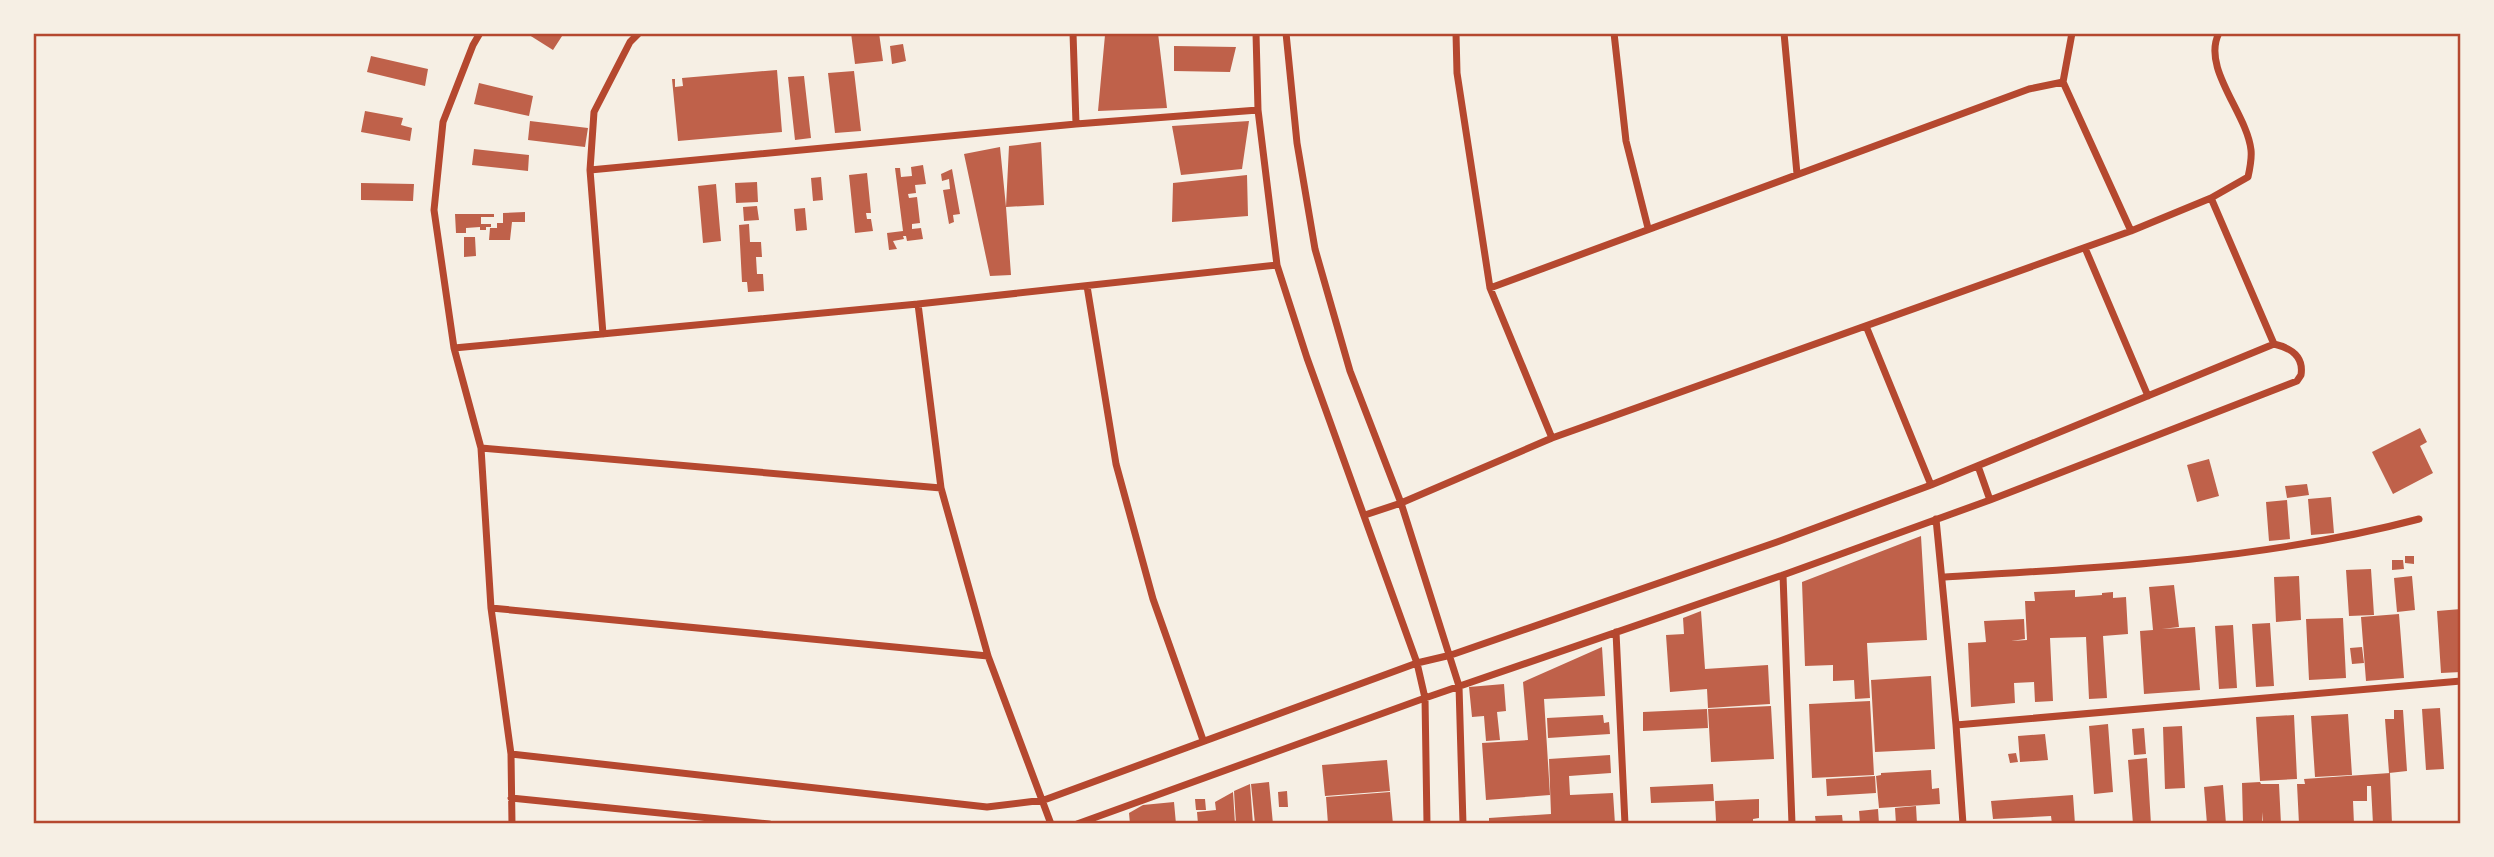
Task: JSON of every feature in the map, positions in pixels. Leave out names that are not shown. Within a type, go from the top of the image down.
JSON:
[{"type":"street","points":[[480,33],[443,122],[434,210],[454,348],[481,448],[491,608],[511,754],[512,824]]},
{"type":"street","points":[[603,334],[590,170],[594,112],[629,42],[639,33]]},
{"type":"street","points":[[1073,33],[1076,124]]},
{"type":"street","points":[[1256,33],[1258,110],[1277,265],[1307,358],[1417,663],[1425,698],[1427,824]]},
{"type":"street","points":[[1286,33],[1297,143],[1315,249],[1350,371],[1401,503],[1459,686],[1463,824]]},
{"type":"street","points":[[1456,33],[1457,73],[1490,288],[1552,438]]},
{"type":"street","points":[[1614,33],[1626,141],[1648,228]]},
{"type":"street","points":[[1784,33],[1797,174]]},
{"type":"street","points":[[2072,33],[2063,82],[2131,231]]},
{"type":"street","points":[[1365,515],[1401,503],[1552,438],[2131,231],[2211,198],[2248,177],[2251,164],[2251,150],[2244,125],[2216,63],[2214,44],[2219,33]]},
{"type":"street","points":[[1490,288],[2029,89],[2063,82]]},
{"type":"street","points":[[590,170],[1076,124],[1258,110]]},
{"type":"street","points":[[2211,198],[2274,344]]},
{"type":"street","points":[[2085,247],[2148,396]]},
{"type":"street","points":[[454,348],[918,304],[1277,265]]},
{"type":"street","points":[[1087,286],[1116,464],[1153,599],[1203,740]]},
{"type":"street","points":[[918,304],[941,488],[988,656],[1051,824]]},
{"type":"street","points":[[1866,326],[1931,485]]},
{"type":"street","points":[[511,754],[987,807],[1044,800],[1417,663],[1451,655],[1777,542],[1931,485],[2274,344],[2295,352],[2301,362],[2301,375],[2297,381],[1990,500],[1783,575],[1425,698],[1077,824]]},
{"type":"street","points":[[481,448],[941,488]]},
{"type":"street","points":[[1978,466],[1990,500]]},
{"type":"street","points":[[1936,519],[1956,725],[1962,824]]},
{"type":"street","points":[[1942,577],[2116,567],[2280,548],[2377,530],[2419,519]]},
{"type":"street","points":[[1783,575],[1792,824]]},
{"type":"street","points":[[491,608],[988,656]]},
{"type":"street","points":[[1616,632],[1625,824]]},
{"type":"street","points":[[1956,725],[2461,681]]},
{"type":"street","points":[[511,798],[769,824]]},
{"type":"building","points":[[526,33],[564,33],[553,50]]},
{"type":"building","points":[[851,33],[879,33],[883,61],[855,64]]},
{"type":"building","points":[[1158,33],[1167,108],[1098,111],[1105,35]]},
{"type":"building","points":[[903,44],[906,61],[892,64],[890,46]]},
{"type":"building","points":[[1174,46],[1236,47],[1230,72],[1174,71]]},
{"type":"building","points":[[371,56],[428,69],[425,86],[367,72]]},
{"type":"building","points":[[777,70],[782,132],[678,141],[672,79],[675,79],[675,87],[683,86],[682,78]]},
{"type":"building","points":[[854,71],[861,131],[835,133],[828,73]]},
{"type":"building","points":[[804,76],[811,138],[795,140],[788,77]]},
{"type":"building","points":[[479,83],[533,96],[529,116],[474,104]]},
{"type":"building","points":[[365,111],[403,118],[401,125],[412,128],[410,141],[361,132]]},
{"type":"building","points":[[530,121],[588,128],[585,147],[528,140]]},
{"type":"building","points":[[1249,121],[1242,169],[1181,175],[1172,126]]},
{"type":"building","points":[[1041,142],[1044,205],[1006,207],[1009,146]]},
{"type":"building","points":[[1000,147],[1011,275],[990,276],[964,154]]},
{"type":"building","points":[[474,149],[529,155],[528,171],[472,165]]},
{"type":"building","points":[[923,165],[926,184],[915,185],[916,193],[908,194],[909,198],[917,197],[920,223],[912,224],[912,229],[921,228],[923,239],[907,241],[906,236],[903,236],[904,239],[893,241],[897,249],[889,250],[887,233],[903,231],[895,168],[900,168],[901,177],[912,176],[911,167]]},
{"type":"building","points":[[952,169],[960,214],[953,215],[954,222],[949,224],[943,190],[950,189],[949,179],[942,181],[941,174]]},
{"type":"building","points":[[867,173],[871,213],[866,213],[867,219],[871,219],[873,231],[855,233],[849,175]]},
{"type":"building","points":[[1247,175],[1248,216],[1172,222],[1173,183]]},
{"type":"building","points":[[821,177],[823,200],[813,201],[811,178]]},
{"type":"building","points":[[757,182],[758,202],[736,203],[735,183]]},
{"type":"building","points":[[361,183],[414,184],[413,201],[361,200]]},
{"type":"building","points":[[716,184],[721,241],[703,243],[698,186]]},
{"type":"building","points":[[757,206],[759,220],[744,221],[743,207]]},
{"type":"building","points":[[805,208],[807,230],[796,231],[794,209]]},
{"type":"building","points":[[525,212],[525,222],[512,222],[510,240],[489,240],[490,228],[497,228],[497,223],[503,223],[503,213]]},
{"type":"building","points":[[455,214],[494,214],[494,217],[481,217],[481,224],[491,224],[486,230],[480,230],[480,227],[466,228],[466,233],[456,233]]},
{"type":"building","points":[[749,224],[750,242],[761,242],[762,257],[756,257],[757,274],[763,274],[764,291],[748,292],[747,282],[742,282],[739,225]]},
{"type":"building","points":[[464,237],[475,237],[476,256],[464,257]]},
{"type":"building","points":[[2420,428],[2427,442],[2420,446],[2433,473],[2393,494],[2372,452]]},
{"type":"building","points":[[2209,459],[2219,496],[2197,502],[2187,465]]},
{"type":"building","points":[[2307,484],[2309,495],[2287,498],[2285,486]]},
{"type":"building","points":[[2331,497],[2334,533],[2311,535],[2308,499]]},
{"type":"building","points":[[2287,500],[2290,539],[2269,541],[2266,502]]},
{"type":"building","points":[[1921,536],[1927,640],[1867,643],[1870,698],[1855,699],[1854,680],[1833,681],[1833,665],[1805,666],[1802,582]]},
{"type":"building","points":[[2405,556],[2414,556],[2414,564],[2405,563]]},
{"type":"building","points":[[2392,560],[2403,560],[2404,569],[2392,570]]},
{"type":"building","points":[[2371,569],[2374,615],[2349,616],[2346,570]]},
{"type":"building","points":[[2299,576],[2301,620],[2276,622],[2274,577]]},
{"type":"building","points":[[2412,576],[2415,610],[2397,612],[2394,578]]},
{"type":"building","points":[[2174,585],[2179,627],[2162,629],[2195,627],[2200,690],[2144,694],[2140,631],[2153,630],[2149,587]]},
{"type":"building","points":[[2075,590],[2075,597],[2113,592],[2113,598],[2126,597],[2128,634],[2103,636],[2107,698],[2089,699],[2086,637],[2050,638],[2053,701],[2035,702],[2034,682],[2014,683],[2015,703],[1971,707],[1968,643],[1986,642],[1984,621],[2024,619],[2025,639],[2011,641],[2027,640],[2025,601],[2035,601],[2034,592]]},
{"type":"building","points":[[2461,609],[2461,672],[2441,673],[2437,611]]},
{"type":"building","points":[[1701,611],[1705,669],[1768,665],[1770,704],[1708,708],[1707,689],[1670,692],[1666,635],[1684,634],[1683,618]]},
{"type":"building","points":[[2399,614],[2404,678],[2366,681],[2361,617]]},
{"type":"building","points":[[2343,618],[2346,678],[2309,680],[2306,619]]},
{"type":"building","points":[[2270,623],[2274,686],[2256,687],[2252,624]]},
{"type":"building","points":[[2233,625],[2237,688],[2219,689],[2215,626]]},
{"type":"building","points":[[1602,647],[1605,696],[1544,699],[1550,795],[1486,800],[1482,743],[1528,740],[1523,682]]},
{"type":"building","points":[[2362,647],[2364,663],[2352,664],[2350,648]]},
{"type":"building","points":[[1931,676],[1935,749],[1875,752],[1871,680]]},
{"type":"building","points":[[1504,684],[1506,711],[1497,712],[1500,740],[1486,741],[1484,716],[1472,717],[1469,687]]},
{"type":"building","points":[[1870,701],[1874,775],[1812,778],[1809,704]]},
{"type":"building","points":[[1771,706],[1774,759],[1711,762],[1708,709]]},
{"type":"building","points":[[2440,708],[2444,769],[2426,770],[2422,709]]},
{"type":"building","points":[[1707,709],[1708,728],[1643,731],[1643,712]]},
{"type":"building","points":[[2394,710],[2403,710],[2407,771],[2389,773],[2385,719],[2394,719]]},
{"type":"building","points":[[2348,714],[2352,775],[2315,777],[2311,716]]},
{"type":"building","points":[[1603,715],[1604,723],[1609,722],[1610,734],[1548,738],[1547,718]]},
{"type":"building","points":[[2294,715],[2297,779],[2260,781],[2256,717]]},
{"type":"building","points":[[2108,724],[2113,792],[2094,794],[2089,726]]},
{"type":"building","points":[[2182,726],[2185,788],[2165,789],[2163,727]]},
{"type":"building","points":[[2144,728],[2146,754],[2134,755],[2132,729]]},
{"type":"building","points":[[2045,734],[2048,760],[2020,762],[2018,736]]},
{"type":"building","points":[[2016,753],[2018,762],[2010,763],[2008,754]]},
{"type":"building","points":[[1610,755],[1611,773],[1569,776],[1570,795],[1613,793],[1615,824],[1489,824],[1489,818],[1551,814],[1549,759]]},
{"type":"building","points":[[2147,758],[2151,824],[2133,824],[2128,760]]},
{"type":"building","points":[[1387,760],[1390,791],[1325,796],[1322,765]]},
{"type":"building","points":[[1931,770],[1932,789],[1939,788],[1940,804],[1879,808],[1876,776],[1881,773]]},
{"type":"building","points":[[2390,773],[2392,824],[2373,824],[2371,786],[2367,786],[2367,801],[2353,801],[2354,824],[2299,824],[2297,784],[2305,784],[2304,779]]},
{"type":"building","points":[[1875,776],[1876,793],[1827,796],[1826,779]]},
{"type":"building","points":[[1269,782],[1273,824],[1255,824],[1251,784]]},
{"type":"building","points":[[2242,783],[2279,784],[2281,824],[2263,824],[2263,812],[2262,824],[2243,824]]},
{"type":"building","points":[[1250,784],[1253,824],[1236,824],[1234,791]]},
{"type":"building","points":[[1713,784],[1714,801],[1651,803],[1650,787]]},
{"type":"building","points":[[2223,785],[2226,824],[2207,824],[2204,787]]},
{"type":"building","points":[[1287,791],[1288,807],[1279,807],[1278,792]]},
{"type":"building","points":[[1233,792],[1235,824],[1198,824],[1197,812],[1216,810],[1215,802]]},
{"type":"building","points":[[1390,792],[1393,824],[1328,824],[1326,797]]},
{"type":"building","points":[[2073,795],[2075,824],[2052,824],[2051,816],[1993,819],[1991,801]]},
{"type":"building","points":[[1195,799],[1205,799],[1206,810],[1196,810]]},
{"type":"building","points":[[1759,799],[1759,818],[1753,819],[1753,824],[1707,824],[1716,821],[1715,801]]},
{"type":"building","points":[[1174,802],[1176,824],[1130,824],[1129,813],[1143,805]]},
{"type":"building","points":[[1916,806],[1917,824],[1896,824],[1895,808]]},
{"type":"building","points":[[1878,809],[1879,824],[1860,824],[1859,811]]},
{"type":"building","points":[[1842,815],[1843,824],[1816,824],[1815,816]]}]
